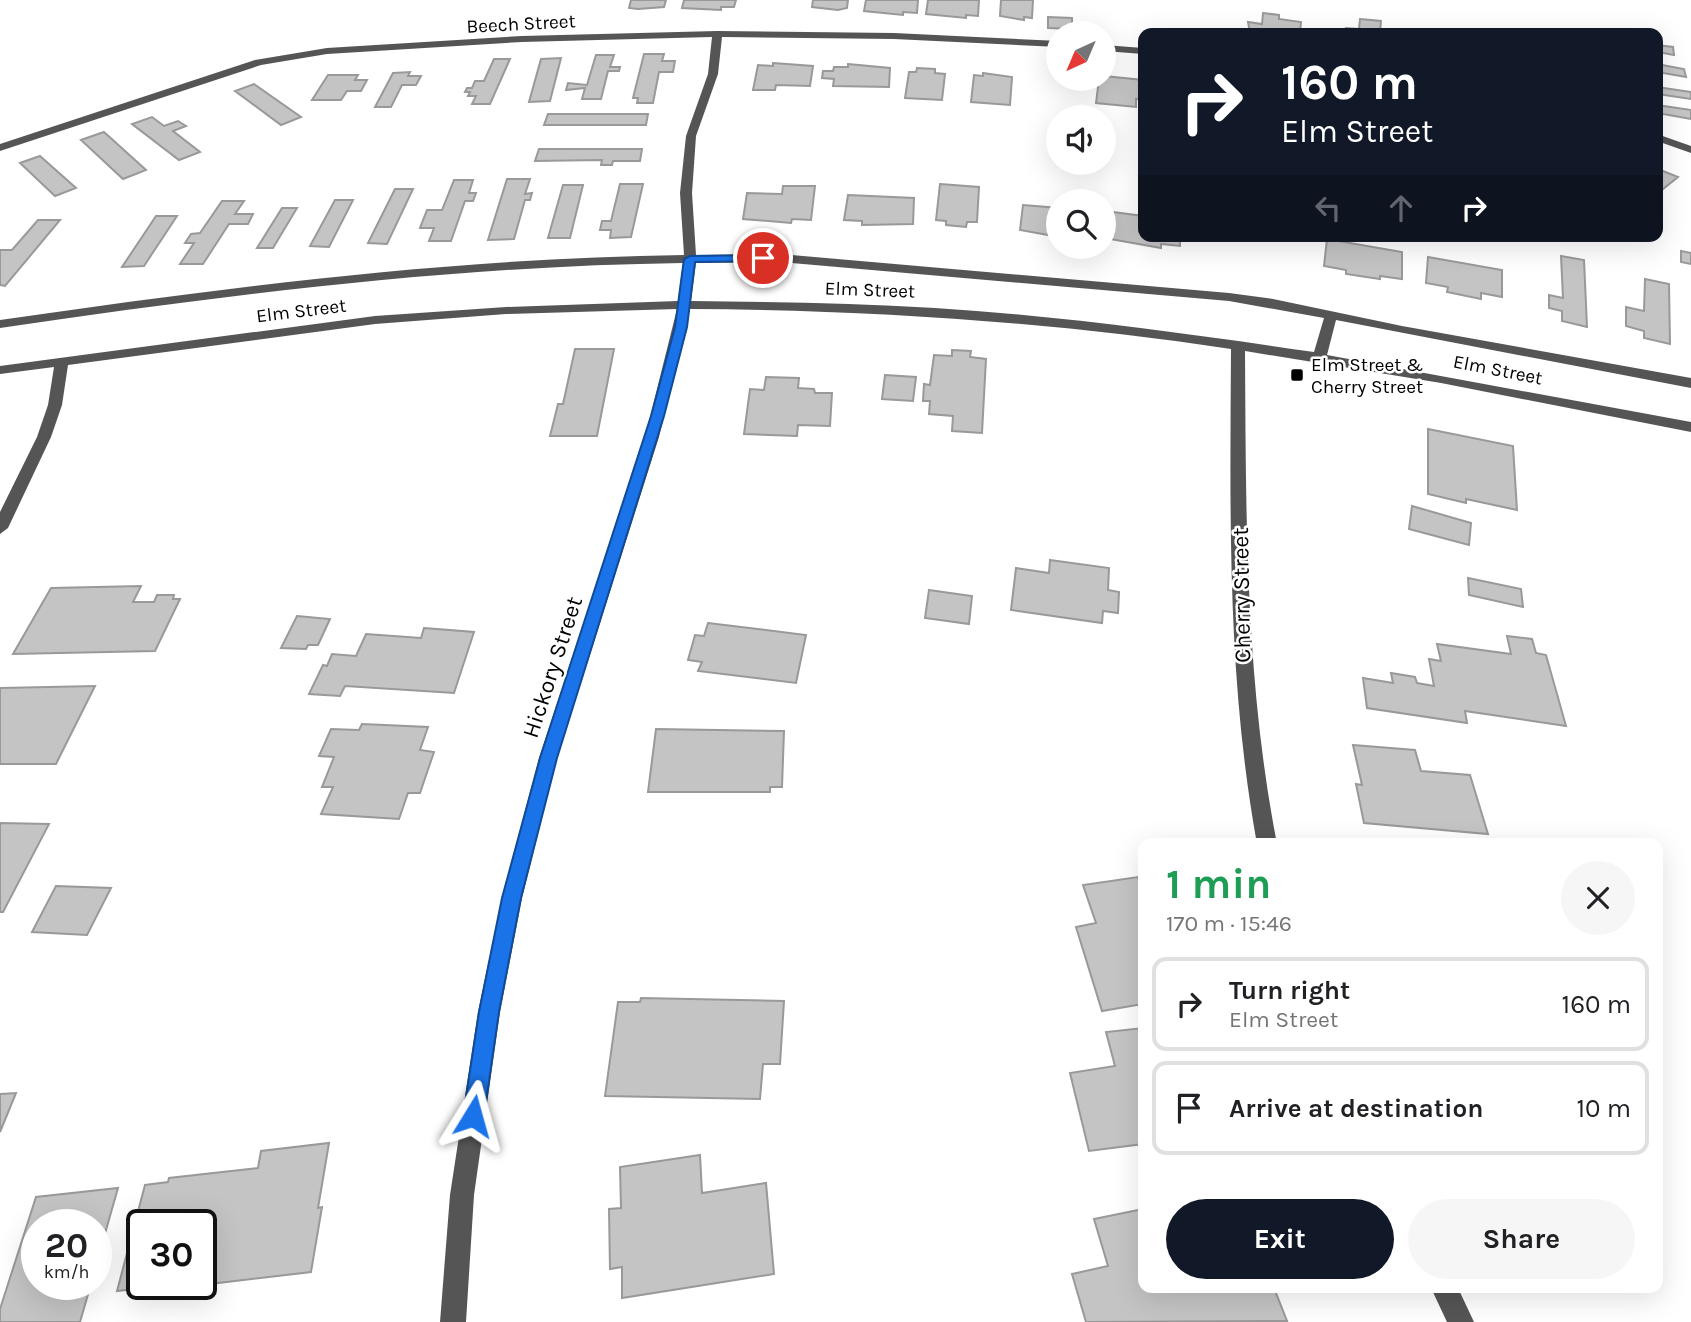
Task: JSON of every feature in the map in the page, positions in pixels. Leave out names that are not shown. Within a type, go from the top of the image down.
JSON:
[{"type":"street","name":"Beech Street","points":[[0,148],[226,72],[293,55],[522,39],[717,34],[894,36],[1046,43]]},
{"type":"street","name":"Hickory Street","points":[[453,1322],[461,1195],[489,1012],[512,898],[548,758],[655,427],[681,327],[690,259],[686,192],[691,136],[712,74],[717,34]]},
{"type":"street","points":[[1116,49],[1138,51]]},
{"type":"street","points":[[1663,139],[1691,150]]},
{"type":"street","name":"Elm Street","points":[[0,324],[198,295],[327,280],[600,261],[746,258],[818,261],[1229,297],[1691,383]]},
{"type":"street","name":"Elm Street","points":[[0,370],[385,320],[549,308],[684,304],[926,311],[1079,324],[1320,357],[1455,379],[1691,427]]},
{"type":"street","points":[[1320,357],[1331,315]]},
{"type":"street","name":"Cherry Street","points":[[1238,345],[1240,646],[1257,796],[1266,838]]},
{"type":"street","points":[[0,528],[44,437],[55,405],[62,361]]},
{"type":"street","points":[[1446,1293],[1461,1322]]},
{"type":"building","points":[[631,0],[666,0],[664,7],[638,9],[629,8]]},
{"type":"building","points":[[684,0],[736,0],[734,7],[721,7],[721,10],[682,8]]},
{"type":"building","points":[[813,0],[848,0],[847,8],[838,10],[812,7]]},
{"type":"building","points":[[866,0],[918,0],[917,13],[903,12],[903,15],[864,11]]},
{"type":"building","points":[[928,0],[979,0],[978,16],[966,15],[966,18],[926,14]]},
{"type":"building","points":[[1001,0],[1033,0],[1032,18],[1024,17],[1024,20],[1000,16]]},
{"type":"building","points":[[1263,13],[1279,15],[1279,19],[1301,22],[1300,28],[1249,28],[1248,22],[1262,24]]},
{"type":"building","points":[[1048,17],[1072,18],[1072,21],[1048,21]]},
{"type":"building","points":[[1360,19],[1381,21],[1380,28],[1359,28]]},
{"type":"building","points":[[1663,46],[1673,47],[1674,55],[1663,53]]},
{"type":"building","points":[[644,54],[664,54],[662,61],[675,61],[673,72],[659,72],[653,103],[637,103],[638,98],[633,98]]},
{"type":"building","points":[[596,55],[614,55],[610,67],[620,67],[619,71],[608,71],[601,99],[582,99],[585,88],[566,90],[568,83],[587,85]]},
{"type":"building","points":[[561,58],[550,101],[529,102],[541,59]]},
{"type":"building","points":[[494,59],[510,59],[490,104],[472,104],[476,96],[468,96],[470,92],[465,92],[467,88],[472,88],[475,81],[484,81]]},
{"type":"building","points":[[773,63],[813,66],[810,86],[776,85],[775,90],[753,90],[758,65],[773,66]]},
{"type":"building","points":[[848,64],[890,68],[889,87],[833,86],[834,79],[822,78],[823,71],[833,71],[834,67],[848,67]]},
{"type":"building","points":[[1663,65],[1684,69],[1686,77],[1663,73]]},
{"type":"building","points":[[917,68],[935,69],[935,73],[945,74],[942,100],[905,98],[909,72],[916,72]]},
{"type":"building","points":[[410,72],[408,76],[421,76],[416,85],[402,85],[391,107],[375,107],[393,73]]},
{"type":"building","points":[[983,73],[1012,77],[1010,105],[971,102],[974,75],[983,76]]},
{"type":"building","points":[[328,75],[358,75],[355,80],[367,80],[361,91],[347,91],[341,100],[312,100]]},
{"type":"building","points":[[1116,77],[1138,79],[1136,107],[1096,103],[1098,91],[1116,91]]},
{"type":"building","points":[[254,84],[301,117],[281,125],[235,91]]},
{"type":"building","points":[[1663,88],[1691,92],[1691,99],[1663,95]]},
{"type":"building","points":[[1663,106],[1691,110],[1691,119],[1663,114]]},
{"type":"building","points":[[548,114],[648,114],[646,125],[544,125]]},
{"type":"building","points":[[152,117],[164,126],[178,121],[186,126],[173,131],[200,152],[179,160],[132,124]]},
{"type":"building","points":[[104,132],[146,170],[123,179],[81,140]]},
{"type":"building","points":[[539,149],[642,149],[640,161],[613,161],[612,165],[601,165],[602,160],[535,161]]},
{"type":"building","points":[[40,156],[76,188],[55,196],[20,163]]},
{"type":"building","points":[[1663,171],[1678,177],[1663,189]]},
{"type":"building","points":[[507,179],[530,179],[525,194],[532,193],[530,200],[525,200],[514,239],[488,240]]},
{"type":"building","points":[[454,180],[473,180],[469,193],[476,193],[473,201],[465,201],[451,241],[429,241],[434,228],[420,228],[427,210],[442,210]]},
{"type":"building","points":[[620,184],[643,184],[631,237],[610,238],[611,230],[600,230],[602,221],[611,221]]},
{"type":"building","points":[[940,184],[979,187],[977,222],[967,222],[966,227],[946,225],[946,221],[936,220]]},
{"type":"building","points":[[563,185],[583,185],[570,238],[548,238]]},
{"type":"building","points":[[783,186],[815,186],[811,220],[792,219],[791,223],[743,219],[747,193],[782,194]]},
{"type":"building","points":[[395,189],[413,189],[387,244],[368,243]]},
{"type":"building","points":[[848,195],[914,198],[913,224],[862,225],[862,221],[844,220]]},
{"type":"building","points":[[335,200],[353,200],[329,247],[310,246]]},
{"type":"building","points":[[222,201],[244,201],[235,214],[253,214],[248,224],[229,224],[203,264],[180,264],[194,243],[185,243],[191,234],[200,233]]},
{"type":"building","points":[[1023,205],[1046,207],[1046,235],[1020,230]]},
{"type":"building","points":[[282,208],[297,208],[273,248],[257,248]]},
{"type":"building","points":[[1116,212],[1138,215],[1138,242],[1180,242],[1180,246],[1161,244],[1161,248],[1116,240]]},
{"type":"building","points":[[156,216],[177,216],[144,266],[122,267]]},
{"type":"building","points":[[38,220],[60,220],[5,286],[0,285],[0,250],[12,250]]},
{"type":"building","points":[[1327,242],[1344,242],[1402,252],[1402,279],[1346,274],[1346,270],[1324,266]]},
{"type":"building","points":[[1681,251],[1691,253],[1691,264],[1681,262]]},
{"type":"building","points":[[1561,256],[1584,260],[1587,327],[1562,321],[1562,311],[1549,308],[1549,295],[1563,298]]},
{"type":"building","points":[[1428,257],[1502,270],[1502,297],[1481,293],[1481,299],[1447,292],[1448,287],[1426,283]]},
{"type":"building","points":[[1645,279],[1669,284],[1670,344],[1644,338],[1644,331],[1626,326],[1626,307],[1644,311]]},
{"type":"building","points":[[575,349],[614,349],[597,436],[550,436],[558,404],[563,404]]},
{"type":"building","points":[[952,350],[971,351],[970,357],[986,359],[982,433],[952,431],[953,416],[929,414],[930,401],[923,401],[924,384],[930,385],[934,355],[952,356]]},
{"type":"building","points":[[885,375],[916,377],[913,401],[882,399]]},
{"type":"building","points":[[766,377],[799,378],[798,388],[814,389],[815,393],[832,393],[830,426],[798,425],[797,436],[744,434],[750,389],[764,390]]},
{"type":"building","points":[[1428,429],[1513,446],[1517,510],[1466,499],[1466,503],[1428,494]]},
{"type":"building","points":[[1412,506],[1471,523],[1469,545],[1409,529]]},
{"type":"building","points":[[1050,560],[1109,568],[1108,590],[1119,592],[1118,613],[1103,611],[1102,623],[1011,610],[1016,568],[1049,573]]},
{"type":"building","points":[[1468,578],[1521,589],[1523,607],[1469,595]]},
{"type":"building","points":[[141,586],[133,602],[154,602],[157,595],[174,595],[173,599],[180,599],[155,651],[13,654],[51,588]]},
{"type":"building","points":[[929,590],[972,596],[969,624],[925,618]]},
{"type":"building","points":[[297,616],[330,619],[318,645],[308,645],[306,649],[281,648]]},
{"type":"building","points":[[708,623],[806,635],[796,683],[698,671],[702,662],[688,660],[695,635],[704,636]]},
{"type":"building","points":[[424,628],[474,632],[454,693],[345,686],[340,696],[309,694],[323,665],[327,666],[332,654],[356,656],[366,634],[421,638]]},
{"type":"building","points":[[1507,636],[1532,639],[1536,653],[1546,655],[1566,726],[1465,711],[1467,723],[1367,708],[1363,678],[1393,683],[1391,673],[1415,677],[1417,683],[1434,686],[1429,659],[1441,661],[1437,644],[1511,654]]},
{"type":"building","points":[[95,686],[56,764],[0,764],[0,688]]},
{"type":"building","points":[[362,724],[428,727],[420,750],[434,752],[420,793],[408,793],[399,819],[321,814],[333,787],[322,787],[334,757],[319,756],[331,729],[359,730]]},
{"type":"building","points":[[656,729],[784,731],[782,787],[770,787],[770,792],[648,792]]},
{"type":"building","points":[[1353,745],[1415,750],[1421,771],[1470,775],[1488,834],[1364,823],[1356,784],[1362,785]]},
{"type":"building","points":[[0,823],[49,824],[3,912],[0,912]]},
{"type":"building","points":[[1138,877],[1138,1005],[1102,1011],[1076,927],[1096,923],[1083,885]]},
{"type":"building","points":[[56,886],[111,888],[87,935],[32,932]]},
{"type":"building","points":[[641,998],[784,1001],[780,1064],[763,1064],[760,1099],[605,1096],[618,1002],[640,1002]]},
{"type":"building","points":[[1138,1029],[1138,1145],[1089,1151],[1070,1073],[1115,1066],[1106,1032]]},
{"type":"building","points":[[16,1093],[0,1132],[0,1094]]},
{"type":"building","points":[[329,1143],[311,1272],[217,1283],[217,1209],[139,1209],[145,1185],[168,1182],[169,1178],[258,1168],[261,1151]]},
{"type":"building","points":[[700,1155],[702,1193],[766,1183],[774,1274],[622,1298],[622,1267],[610,1269],[609,1209],[621,1208],[620,1167]]},
{"type":"building","points":[[118,1188],[112,1209],[32,1209],[36,1197]]},
{"type":"building","points":[[1138,1210],[1138,1293],[1276,1293],[1287,1321],[1086,1322],[1072,1274],[1108,1266],[1094,1219]]},
{"type":"building","points":[[21,1244],[21,1300],[86,1300],[80,1322],[0,1322],[0,1309]]},
{"type":"building","points":[[126,1257],[126,1290],[117,1291]]},
{"type":"place","name":"Elm Street & Cherry Street","points":[[1297,375]]},
{"type":"route","points":[[473,1116],[489,1012],[512,898],[548,758],[658,416],[681,327],[690,259],[763,258]]}]
